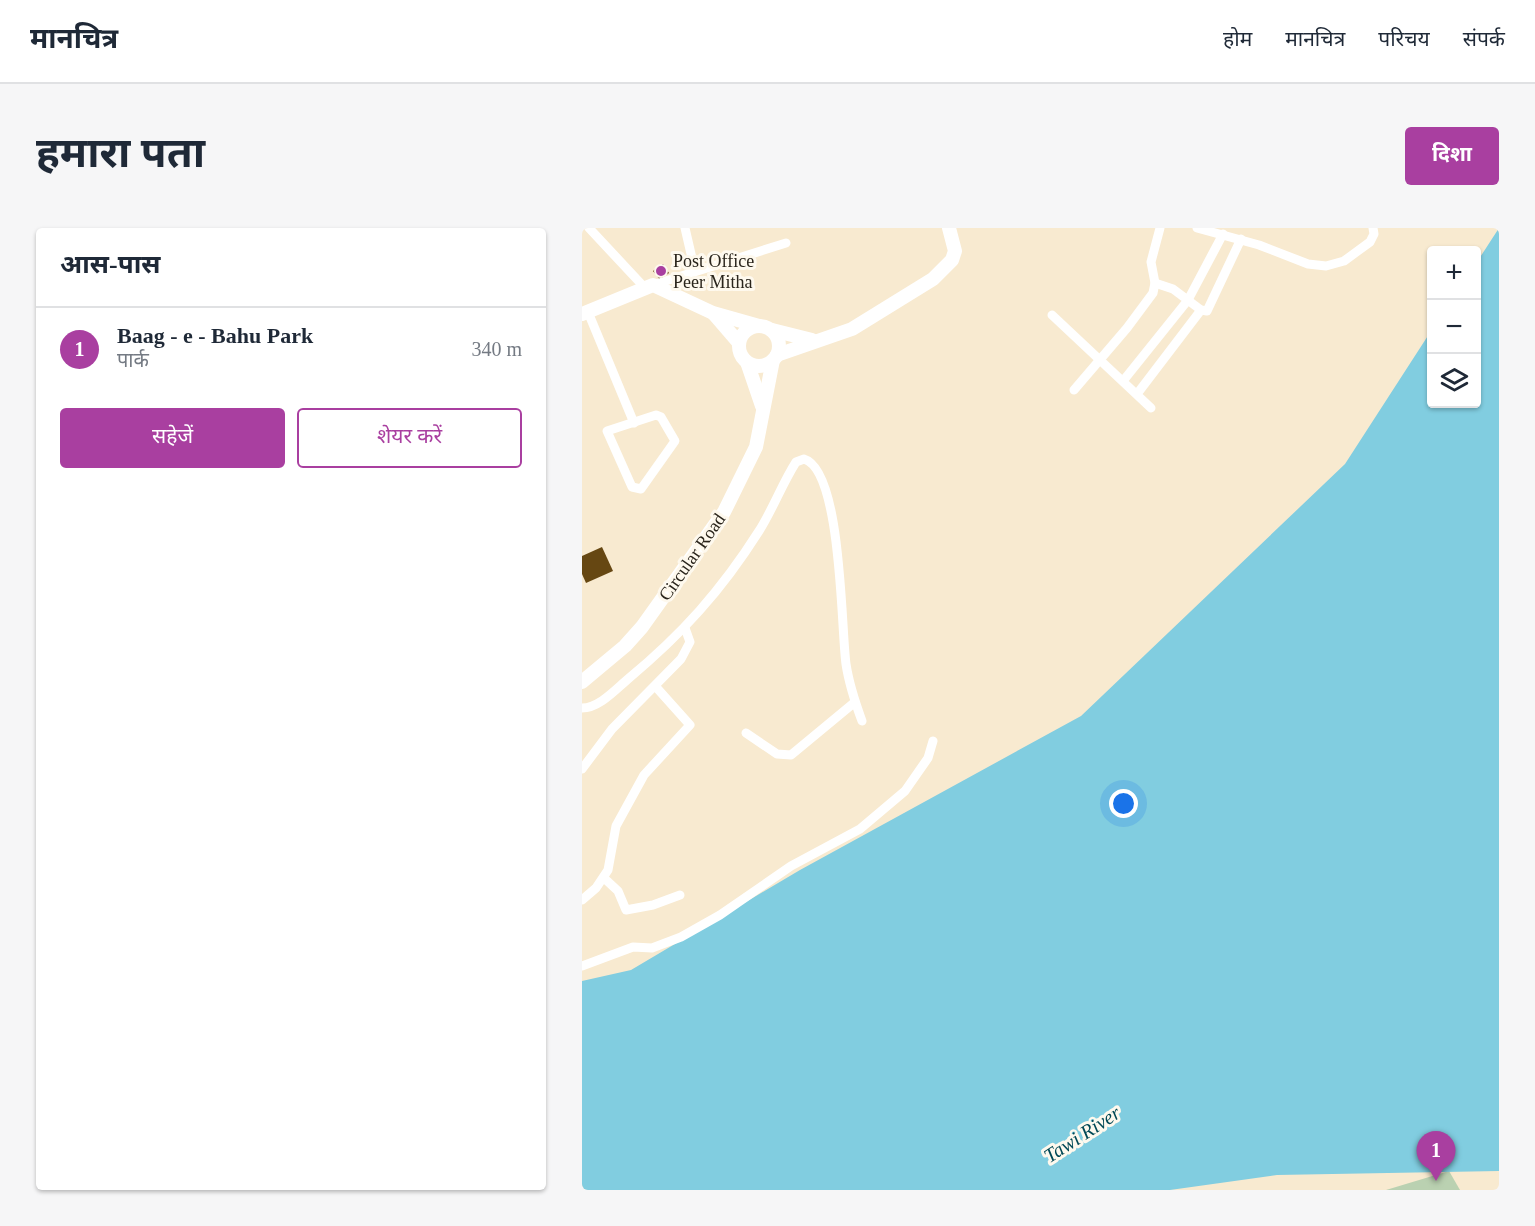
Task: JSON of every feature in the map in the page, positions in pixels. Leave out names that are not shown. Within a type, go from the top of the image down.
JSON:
[{"type":"main road","points":[[747,362],[760,366],[775,357],[852,329],[944,270],[952,260],[955,251],[950,228]]},
{"type":"main road","points":[[585,313],[649,286],[713,313],[817,341]]},
{"type":"main road","points":[[713,313],[739,343]]},
{"type":"main road","points":[[762,406],[747,362],[739,350],[739,343],[746,330],[766,328]]},
{"type":"main road","points":[[766,328],[779,341],[775,357]]},
{"type":"main road","name":"Circular Road","points":[[582,682],[625,646],[642,627],[724,512],[756,447],[762,406],[775,357]]},
{"type":"street","points":[[589,228],[649,286],[786,243]]},
{"type":"street","points":[[685,228],[695,272]]},
{"type":"street","points":[[1074,390],[1148,302],[1155,283],[1151,262],[1160,228]]},
{"type":"street","points":[[1197,228],[1241,239],[1308,264],[1326,266],[1344,261],[1370,242],[1374,234],[1373,228]]},
{"type":"street","points":[[1123,381],[1188,300],[1223,234]]},
{"type":"street","points":[[1155,283],[1173,289],[1201,310],[1207,311],[1211,307],[1241,239]]},
{"type":"street","points":[[1137,394],[1201,310]]},
{"type":"street","points":[[585,313],[634,423]]},
{"type":"street","points":[[1052,315],[1151,408]]},
{"type":"street","points":[[656,415],[661,417],[675,438],[674,444],[641,489],[632,487],[607,431],[634,423],[656,415]]},
{"type":"street","points":[[582,708],[595,705],[614,691],[686,628],[710,602],[758,532],[796,462],[807,460],[815,468],[833,516],[846,663],[862,721]]},
{"type":"street","points":[[582,769],[612,729],[657,687],[689,647],[690,637],[686,628]]},
{"type":"street","points":[[582,900],[604,878],[610,863],[616,826],[645,775],[690,725],[657,687]]},
{"type":"street","points":[[746,733],[777,754],[790,755],[855,702]]},
{"type":"street","points":[[582,966],[633,947],[652,948],[681,937],[720,915],[790,866],[860,829],[905,791],[928,758],[933,741]]},
{"type":"street","points":[[604,878],[618,891],[626,910],[653,905],[680,895]]},
{"type":"green space","points":[[1449,1171],[1460,1190],[1386,1190]]},
{"type":"water","name":"Tawi River","points":[[1499,228],[1499,1171],[1277,1175],[1170,1190],[582,1190],[582,981],[631,970],[800,870],[1081,716],[1345,464],[1427,337],[1427,408],[1481,408],[1481,256]]},
{"type":"building","points":[[663,264],[669,273],[660,280],[653,271]]},
{"type":"building","points":[[602,547],[613,571],[586,583],[582,574],[582,556]]},
{"type":"place","name":"Post Office Peer Mitha","points":[[661,271]]},
{"type":"place","name":"Baag - e - Bahu Park","points":[[1436,1181]]}]
